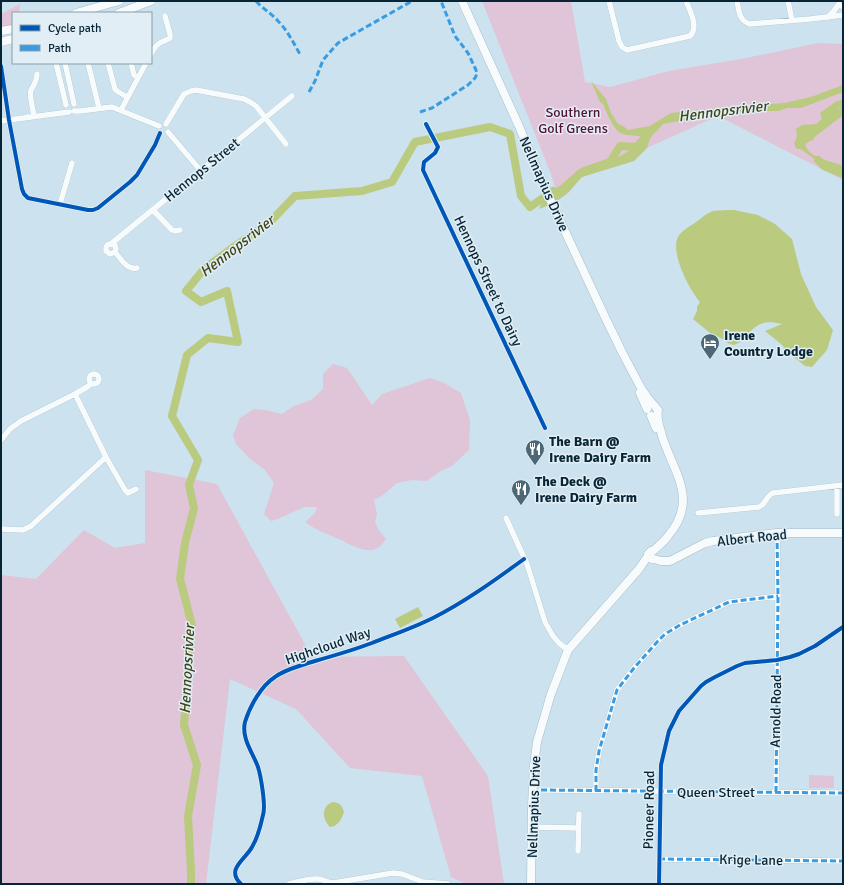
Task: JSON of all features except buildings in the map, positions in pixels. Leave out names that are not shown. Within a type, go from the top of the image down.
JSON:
[{"type":"main road","points":[[80,12],[119,1]]},
{"type":"main road","points":[[121,12],[151,1]]},
{"type":"main road","name":"Nellmapius Drive","points":[[462,1],[518,124],[546,191],[629,365],[632,377],[652,411],[682,484],[684,496],[677,523],[653,556],[639,569],[568,650],[544,714],[536,747],[533,771],[531,884]]},
{"type":"main road","points":[[1,31],[12,29]]},
{"type":"main road","points":[[1,42],[12,40]]},
{"type":"main road","name":"Albert Road","points":[[653,556],[666,562],[713,541],[777,533],[843,533]]},
{"type":"street","points":[[610,1],[619,41],[622,47],[627,50],[690,36],[694,31],[694,24],[686,1]]},
{"type":"street","points":[[737,1],[742,21],[751,24],[842,15],[840,4]]},
{"type":"street","points":[[788,1],[792,20]]},
{"type":"street","points":[[828,17],[840,4]]},
{"type":"street","points":[[152,50],[160,42],[170,38],[166,16]]},
{"type":"street","points":[[56,64],[71,108]]},
{"type":"street","points":[[65,64],[71,108]]},
{"type":"street","points":[[88,64],[99,108]]},
{"type":"street","points":[[108,64],[115,89],[127,97]]},
{"type":"street","points":[[131,64],[134,75],[137,78]]},
{"type":"street","points":[[121,110],[145,64]]},
{"type":"street","points":[[1,66],[9,120],[22,188],[24,194],[28,198],[91,210],[98,208],[137,175],[155,145],[160,133],[158,129],[159,126]]},
{"type":"street","points":[[34,116],[30,95],[31,90],[37,80],[37,74]]},
{"type":"street","points":[[60,78],[68,77]]},
{"type":"street","points":[[1,121],[54,114],[71,108],[90,110],[112,107],[159,126],[166,124],[184,94],[194,90],[247,100],[256,106],[286,144]]},
{"type":"street","name":"Hennops Street","points":[[137,268],[129,267],[115,252],[115,245],[112,243],[292,96]]},
{"type":"street","points":[[166,124],[168,132],[201,171]]},
{"type":"street","points":[[160,133],[164,134],[168,132]]},
{"type":"street","points":[[60,204],[72,163]]},
{"type":"street","points":[[153,210],[172,230],[180,230]]},
{"type":"street","points":[[1,440],[16,424],[75,394],[91,384]]},
{"type":"street","points":[[75,394],[106,457],[125,490],[128,493],[136,489]]},
{"type":"street","points":[[1,529],[23,530],[32,526],[106,457]]},
{"type":"street","points":[[698,513],[759,507],[763,505],[768,496],[773,493],[840,485],[837,514]]},
{"type":"street","points":[[506,518],[527,564],[545,622],[553,636],[568,650]]},
{"type":"street","name":"Arnold Road","points":[[776,792],[778,596],[777,533]]},
{"type":"street","name":"Highcloud Way","points":[[241,884],[235,877],[236,868],[252,847],[264,812],[259,770],[249,748],[244,730],[248,716],[256,699],[264,687],[275,677],[296,667],[369,644],[410,629],[434,618],[463,601],[524,559]]},
{"type":"street","points":[[596,791],[596,770],[599,751],[617,690],[658,641],[665,634],[676,627],[729,602],[778,596]]},
{"type":"street","name":"Pioneer Road","points":[[659,884],[661,765],[669,731],[679,711],[692,695],[706,682],[737,666],[749,662],[777,660],[807,651],[843,627]]},
{"type":"street","name":"Queen Street","points":[[541,790],[843,793]]},
{"type":"street","points":[[578,851],[579,814]]},
{"type":"street","points":[[532,827],[578,828]]},
{"type":"street","name":"Krige Lane","points":[[659,859],[843,861]]},
{"type":"street","points":[[288,884],[318,879],[334,883],[393,873],[406,875],[417,882],[448,884]]},
{"type":"green space","name":"Southern Golf Greens","points":[[482,1],[571,1],[585,82],[610,87],[669,71],[741,59],[818,43],[843,44],[843,180],[718,116],[556,190]]},
{"type":"green space","points":[[20,4],[19,12],[12,12],[12,26],[1,28],[1,14]]},
{"type":"green space","points":[[333,364],[347,368],[372,405],[382,394],[430,378],[444,383],[461,393],[470,420],[469,450],[452,466],[426,481],[412,480],[397,483],[383,495],[374,500],[377,514],[375,521],[378,529],[386,539],[374,550],[357,548],[317,530],[305,522],[315,513],[317,507],[304,507],[271,521],[264,514],[274,483],[264,469],[250,459],[236,444],[233,435],[240,418],[254,409],[282,414],[294,406],[311,400],[323,389],[323,374]]},
{"type":"green space","points":[[145,470],[217,484],[312,657],[404,656],[488,776],[504,884],[466,884],[451,877],[422,776],[350,768],[296,709],[230,679],[206,884],[1,884],[1,575],[36,579],[84,530],[115,548],[145,543]]},
{"type":"green space","points":[[809,775],[834,776],[834,788],[809,788]]},
{"type":"water","points":[[591,81],[606,99],[611,113],[618,124],[628,130],[650,126],[671,113],[784,103],[811,97],[843,85],[843,92],[801,108],[787,108],[779,111],[716,114],[663,124],[650,138],[647,148],[634,161],[582,177],[568,193],[554,203],[539,209],[545,195],[561,185],[579,169],[594,167],[609,162],[636,147],[643,137],[623,134],[616,129],[603,104],[600,102]]},
{"type":"water","points":[[843,99],[843,107],[840,106],[828,124],[821,128],[818,133],[815,130],[803,135],[809,140],[811,137],[814,138],[813,140],[805,143],[810,152],[815,156],[843,166],[843,174],[824,166],[794,144],[797,136],[796,129],[802,125],[816,124],[822,119],[820,113],[835,102]]},
{"type":"water","points":[[734,210],[758,215],[775,224],[792,239],[801,274],[816,307],[833,330],[827,350],[812,367],[805,366],[765,331],[782,324],[770,322],[758,325],[740,342],[733,345],[710,333],[693,319],[700,302],[691,289],[682,271],[676,244],[678,237],[686,229],[713,211]]},
{"type":"water","points":[[418,607],[423,616],[400,628],[395,619]]},
{"type":"water","points":[[333,802],[340,805],[344,812],[337,824],[330,827],[325,820],[324,813],[326,806]]},
{"type":"waterway","name":"Hennopsrivier","points":[[799,145],[843,110]]},
{"type":"waterway","name":"Hennopsrivier","points":[[191,884],[188,816],[197,765],[184,725],[192,625],[180,579],[185,543],[194,508],[189,485],[198,460],[172,416],[187,355],[208,338],[238,342],[227,291],[201,302],[186,291],[204,269],[269,223],[295,196],[362,191],[392,182],[415,142],[490,127],[510,134],[521,196],[530,207],[553,191]]},
{"type":"waterway","name":"Hennopsrivier","points":[[584,171],[610,162],[620,146],[636,147],[643,140]]},
{"type":"waterway","name":"Hennopsrivier","points":[[818,160],[824,166],[843,174]]},
{"type":"marked path","points":[[256,1],[282,25],[301,56]]},
{"type":"marked path","points":[[309,92],[323,60],[338,43],[412,1]]},
{"type":"marked path","points":[[420,112],[432,108],[468,85],[477,74],[468,53],[455,36],[441,1]]},
{"type":"marked path","points":[[776,792],[778,596],[777,533]]},
{"type":"marked path","points":[[596,791],[596,770],[599,751],[617,690],[658,641],[665,634],[680,625],[729,602],[778,596]]},
{"type":"marked path","points":[[541,790],[843,793]]},
{"type":"marked path","points":[[659,859],[843,861]]},
{"type":"cycle path","points":[[1,66],[9,120],[22,189],[28,198],[88,210],[98,208],[137,175],[155,145],[160,133]]},
{"type":"cycle path","name":"Hennops Street to Dairy","points":[[426,124],[438,147],[435,153],[424,162],[423,170],[545,428]]},
{"type":"cycle path","points":[[241,884],[235,874],[236,869],[256,840],[264,811],[263,791],[258,767],[246,740],[244,728],[250,709],[265,686],[275,677],[286,671],[364,646],[433,618],[468,598],[524,559]]},
{"type":"cycle path","points":[[659,884],[661,765],[669,731],[679,711],[701,686],[715,677],[745,663],[777,660],[799,654],[815,646],[843,627]]},
{"type":"place","name":"Irene Country Lodge","points":[[710,360]]},
{"type":"place","name":"The Barn @ Irene Dairy Farm","points":[[535,466]]},
{"type":"place","name":"The Deck @ Irene Dairy Farm","points":[[521,506]]}]
